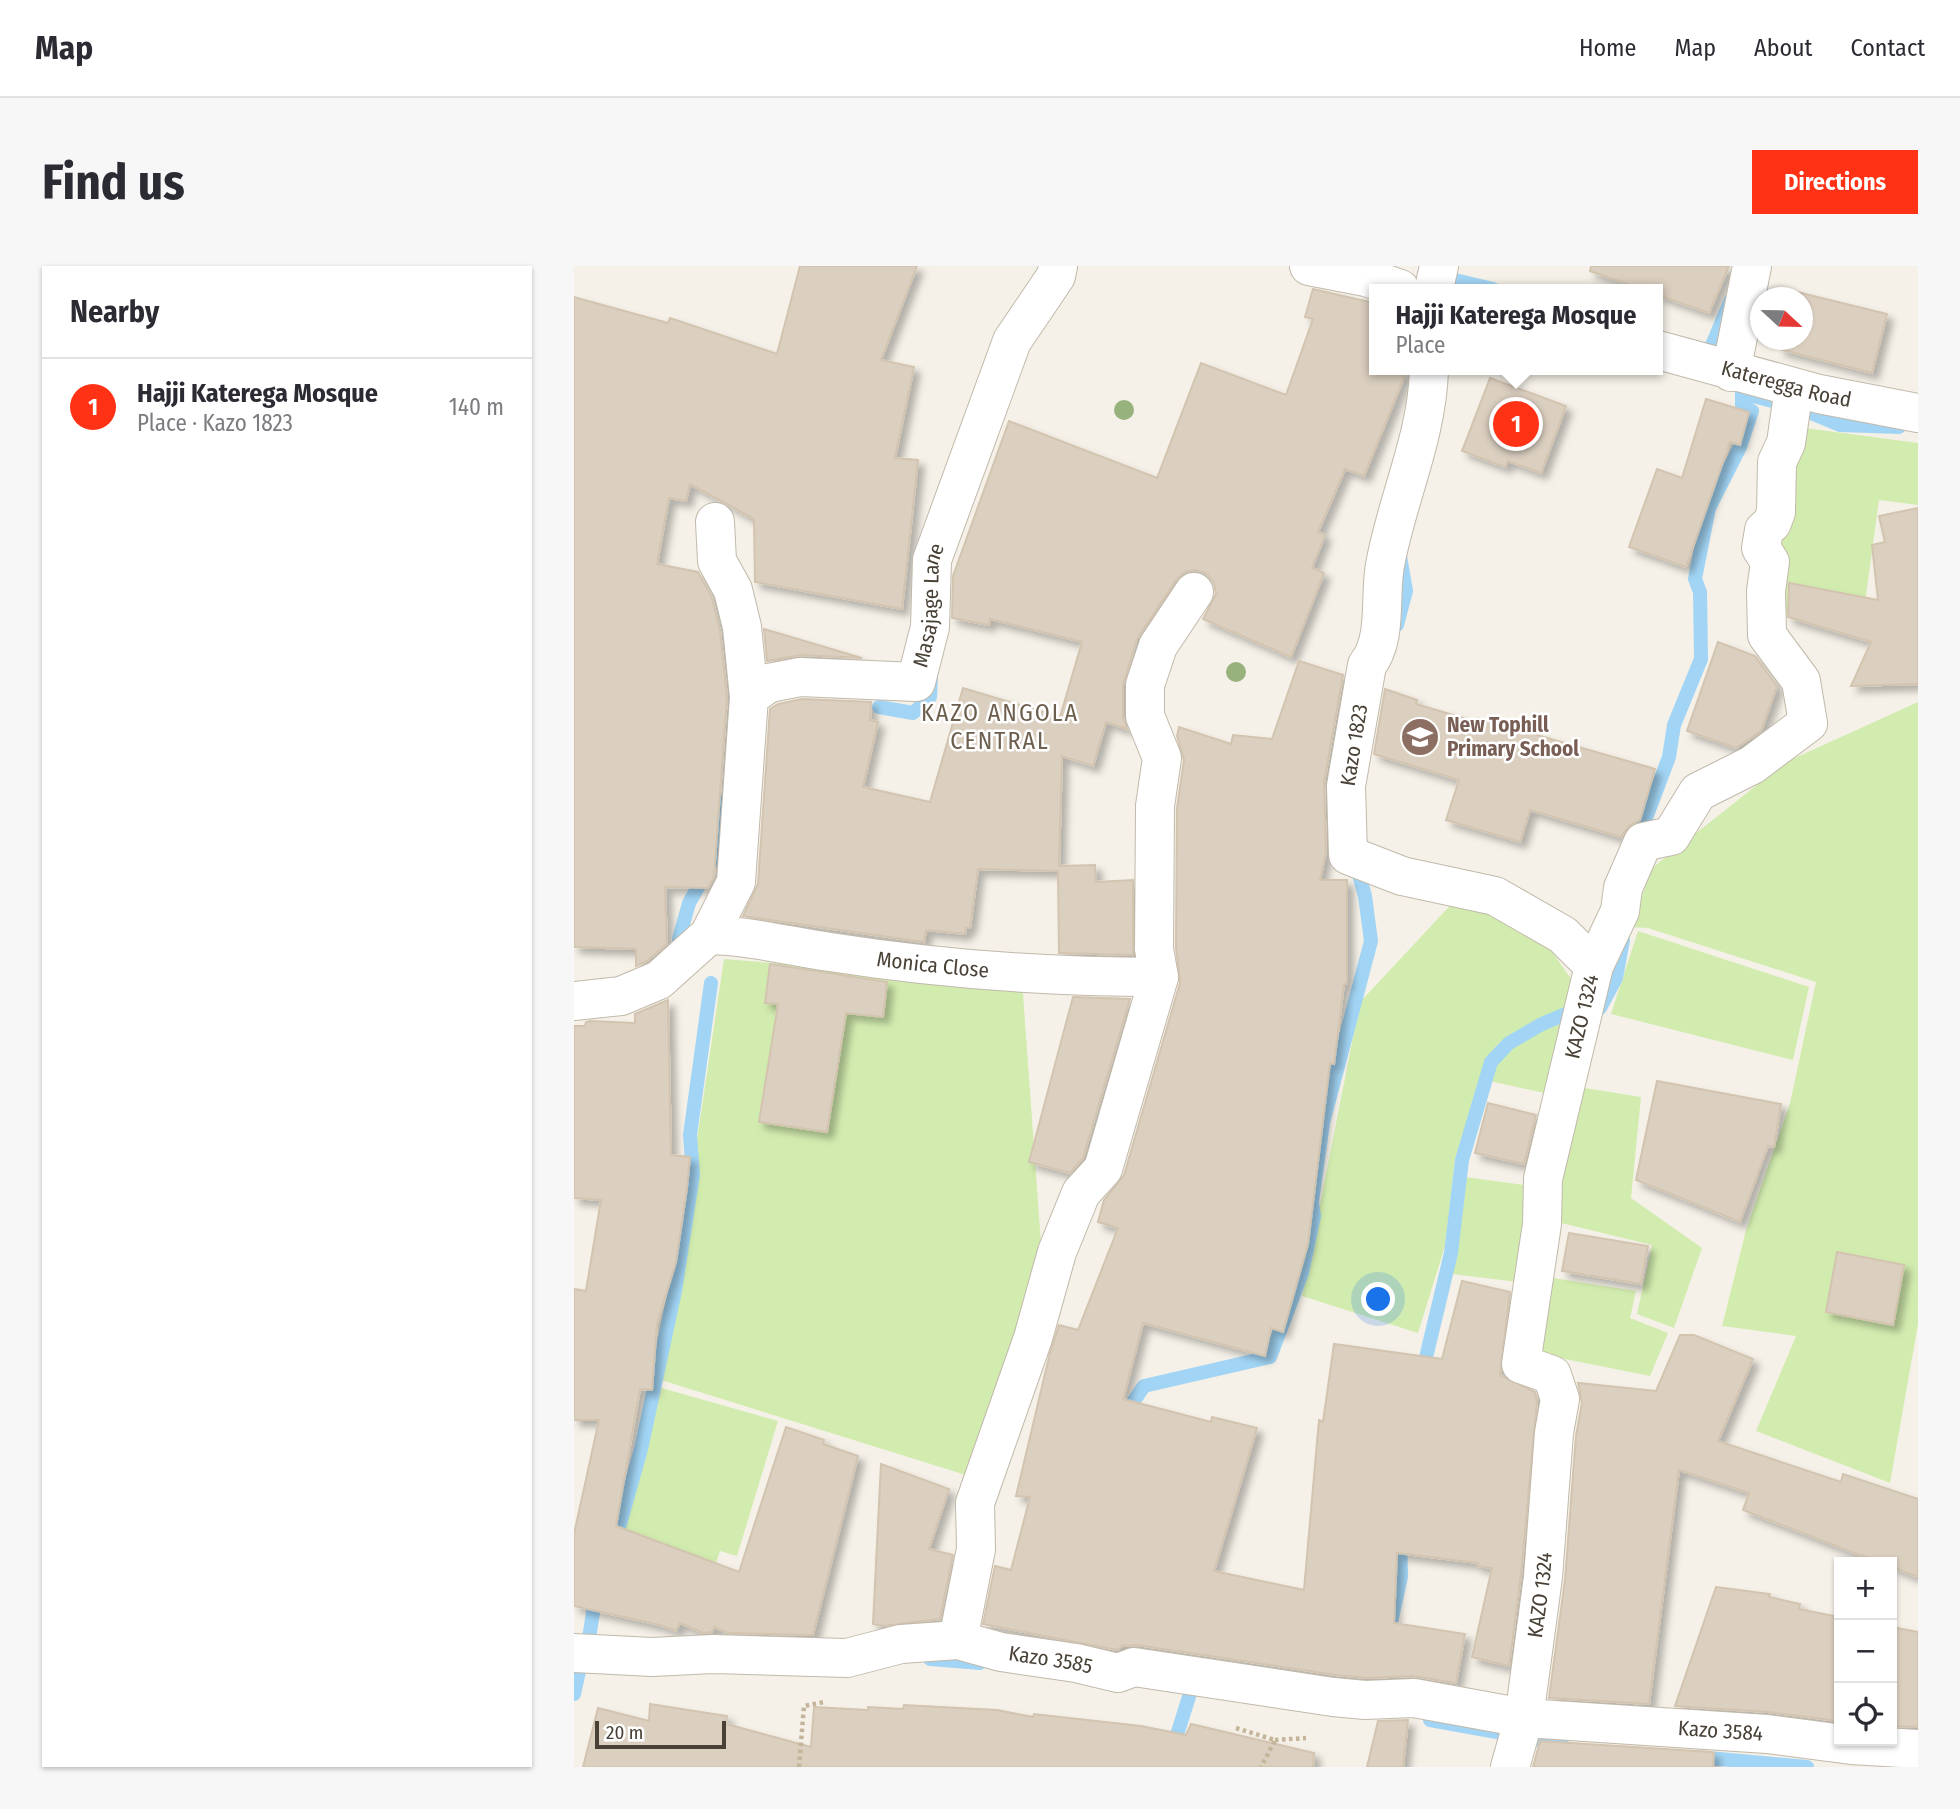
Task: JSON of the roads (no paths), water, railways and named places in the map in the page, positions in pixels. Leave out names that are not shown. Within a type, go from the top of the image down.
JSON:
[{"type":"street","name":"Masajage Lane","points":[[749,697],[769,683],[800,677],[916,682],[930,627],[932,561],[1012,341],[1056,276],[1058,266]]},
{"type":"street","points":[[1309,266],[1366,277],[1386,284]]},
{"type":"street","points":[[1435,284],[1438,266]]},
{"type":"street","points":[[1731,372],[1752,266]]},
{"type":"street","name":"Kateregga Road","points":[[1663,352],[1794,388],[1918,413]]},
{"type":"street","name":"Kazo 1823","points":[[1429,375],[1428,406],[1385,565],[1377,653],[1367,665],[1346,786],[1348,855],[1402,876],[1495,896],[1563,935],[1594,966]]},
{"type":"street","name":"KAZO 1324","points":[[1518,1741],[1543,1577],[1554,1433],[1560,1399],[1552,1375],[1521,1364],[1542,1224],[1543,1179],[1594,966],[1620,911],[1623,888],[1643,842],[1671,836],[1698,792],[1752,765],[1808,723],[1801,681],[1767,635],[1766,591],[1769,562],[1760,548],[1764,530],[1772,523],[1776,512],[1777,462],[1786,443],[1794,388]]},
{"type":"street","points":[[574,1001],[621,996],[659,979],[709,935],[736,882],[749,697],[742,627],[733,590],[717,561],[715,522]]},
{"type":"street","points":[[958,1640],[976,1549],[975,1503],[1033,1338],[1057,1252],[1081,1193],[1102,1169],[1159,977],[1154,949],[1155,806],[1162,758],[1144,716],[1145,685],[1158,646],[1194,592]]},
{"type":"street","name":"Monica Close","points":[[709,935],[750,937],[829,952],[1054,977],[1159,977]]},
{"type":"street","name":"Kazo 3585","points":[[574,1653],[652,1657],[713,1654],[847,1658],[901,1644],[958,1640],[1001,1652],[1076,1663],[1118,1673],[1135,1667],[1333,1697],[1364,1700],[1414,1698],[1518,1741]]},
{"type":"street","name":"Kazo 3584","points":[[1518,1741],[1767,1734],[1851,1745],[1918,1749]]},
{"type":"waterway","points":[[1455,280],[1472,284]]},
{"type":"waterway","points":[[1701,360],[1713,343],[1731,300]]},
{"type":"waterway","points":[[1638,839],[1669,757],[1674,725],[1701,659],[1700,592],[1695,579],[1709,508],[1740,447],[1752,411],[1742,405],[1742,393],[1780,403]]},
{"type":"waterway","points":[[1804,410],[1840,425],[1899,427]]},
{"type":"waterway","points":[[1397,625],[1406,591],[1400,556]]},
{"type":"waterway","points":[[879,707],[913,713],[930,697],[931,678]]},
{"type":"waterway","points":[[679,939],[689,903],[706,873],[719,841],[721,803]]},
{"type":"waterway","points":[[1123,1417],[1144,1386],[1270,1357],[1302,1273],[1314,1216],[1312,1202],[1323,1123],[1371,941],[1365,896],[1356,864]]},
{"type":"waterway","points":[[1422,1374],[1451,1253],[1462,1160],[1491,1062],[1509,1043],[1542,1024],[1580,1008],[1600,1008],[1616,978],[1623,940]]},
{"type":"waterway","points":[[610,1543],[620,1524],[641,1449],[675,1291],[693,1175],[690,1135],[711,983]]},
{"type":"waterway","points":[[1391,1622],[1401,1577],[1400,1535]]},
{"type":"waterway","points":[[588,1645],[596,1593]]},
{"type":"waterway","points":[[930,1659],[980,1663]]},
{"type":"waterway","points":[[574,1694],[580,1667]]},
{"type":"waterway","points":[[1167,1767],[1192,1687]]},
{"type":"waterway","points":[[1430,1720],[1562,1744]]},
{"type":"waterway","points":[[1697,1757],[1807,1767]]},
{"type":"place","name":"Hajji Katerega Mosque","points":[[1516,424]]},
{"type":"place","name":"New Tophill Primary School","points":[[1420,737]]},
{"type":"district","name":"KAZO ANGOLA CENTRAL","points":[[1000,727]]}]
